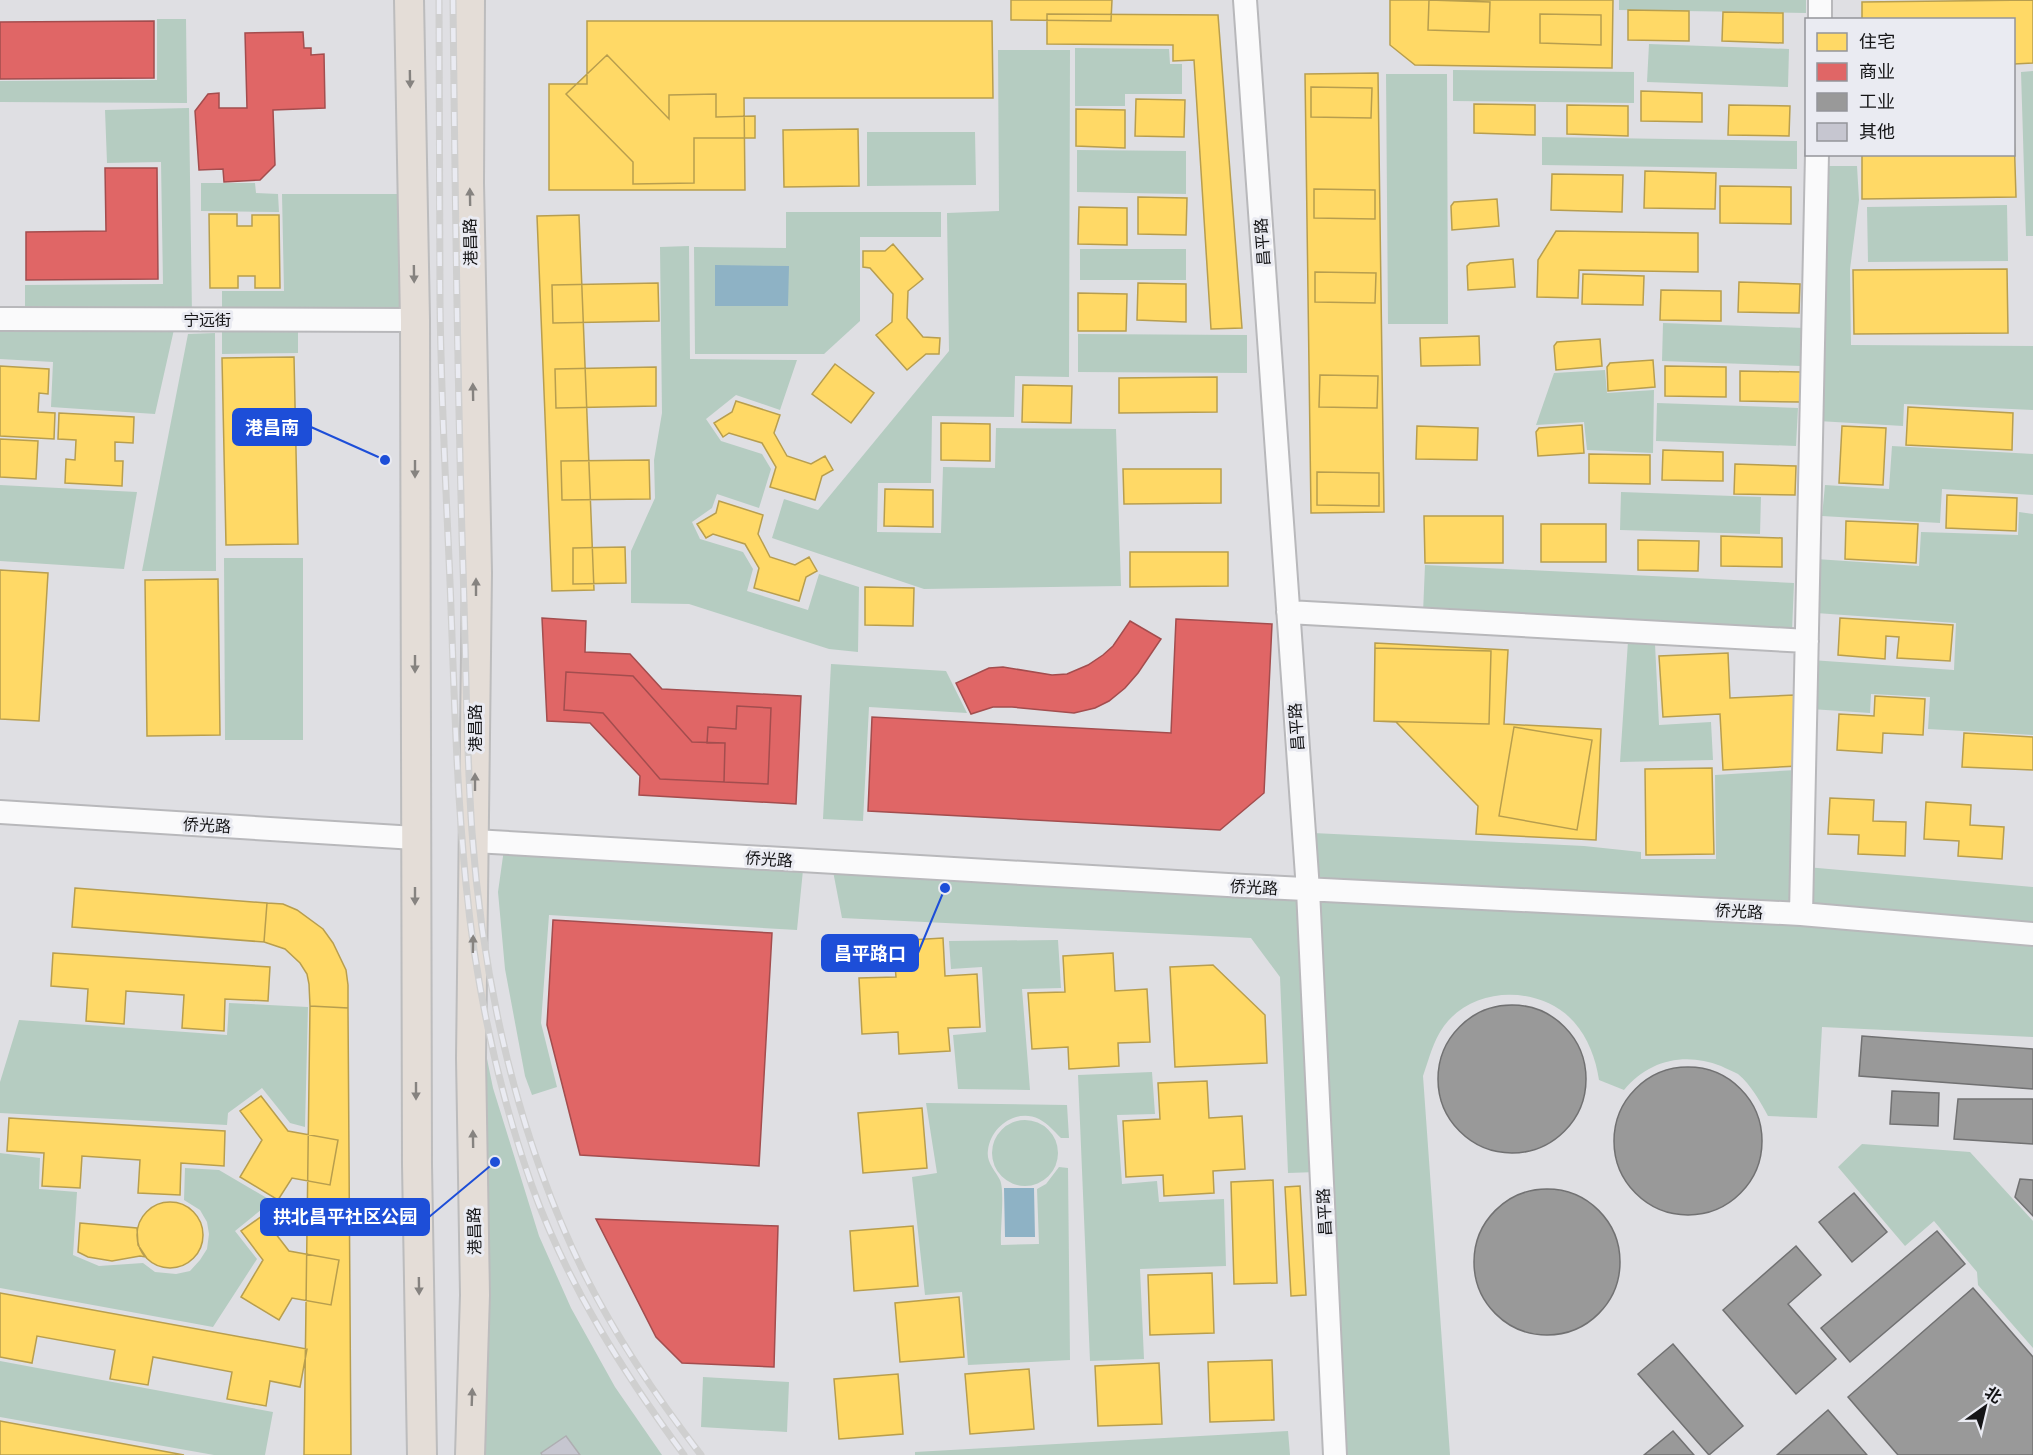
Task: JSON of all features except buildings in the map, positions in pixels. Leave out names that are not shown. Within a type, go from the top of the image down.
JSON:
[{"type":"main road","points":[[402,0],[409,30]]},
{"type":"main road","points":[[409,0],[415,320],[417,1164],[422,1455]]},
{"type":"main road","name":"港昌路","points":[[470,0],[469,183],[477,573],[471,1058],[475,1295],[470,1455]]},
{"type":"main road","points":[[470,34],[479,0]]},
{"type":"street","name":"昌平路","points":[[1245,0],[1308,890],[1335,1455]]},
{"type":"street","points":[[1820,0],[1820,18]]},
{"type":"street","points":[[1801,914],[1817,156]]},
{"type":"street","name":"宁远街","points":[[0,319],[415,320]]},
{"type":"street","points":[[1288,612],[1807,641]]},
{"type":"street","name":"侨光路","points":[[0,812],[415,838]]},
{"type":"street","name":"侨光路","points":[[474,841],[1308,890],[1801,914],[2033,934]]},
{"type":"green space","points":[[1619,0],[1806,0],[1806,13],[1619,10]]},
{"type":"green space","points":[[157,19],[186,19],[187,103],[0,102],[0,81],[157,80]]},
{"type":"green space","points":[[1649,44],[1789,49],[1788,87],[1647,82]]},
{"type":"green space","points":[[1075,48],[1169,49],[1170,64],[1182,64],[1182,94],[1125,94],[1125,106],[1075,106]]},
{"type":"green space","points":[[998,50],[1070,50],[1069,377],[1015,376],[1014,417],[932,416],[931,483],[878,483],[877,532],[941,533],[943,467],[995,468],[996,428],[1116,429],[1121,586],[924,589],[772,538],[784,499],[818,510],[949,351],[947,213],[999,211]]},
{"type":"green space","points":[[1453,70],[1634,72],[1634,103],[1453,101]]},
{"type":"green space","points":[[2033,71],[2033,236],[2026,236],[2021,72]]},
{"type":"green space","points":[[1386,74],[1447,74],[1448,324],[1388,324]]},
{"type":"green space","points":[[189,108],[192,315],[25,314],[25,285],[163,284],[161,162],[107,163],[105,110]]},
{"type":"green space","points":[[867,132],[975,132],[976,185],[867,186]]},
{"type":"green space","points":[[1542,137],[1797,141],[1797,169],[1542,165]]},
{"type":"green space","points":[[1077,150],[1186,151],[1186,194],[1077,192]]},
{"type":"green space","points":[[1827,166],[1857,166],[1859,200],[1850,269],[1851,345],[2033,346],[2033,410],[1904,404],[1903,426],[1818,421]]},
{"type":"green space","points":[[201,183],[255,183],[256,193],[278,194],[279,212],[201,211]]},
{"type":"green space","points":[[282,194],[403,194],[403,317],[298,314],[298,353],[222,354],[222,291],[284,291]]},
{"type":"green space","points":[[2007,205],[2008,261],[1868,262],[1867,207]]},
{"type":"green space","points":[[786,212],[941,212],[941,237],[860,237],[860,321],[824,354],[695,354],[694,247],[786,248]]},
{"type":"green space","points":[[689,246],[690,359],[797,360],[780,410],[736,395],[706,419],[721,441],[762,454],[771,469],[759,508],[717,494],[712,508],[692,522],[700,539],[743,552],[753,569],[747,591],[808,610],[819,574],[859,587],[858,652],[829,649],[689,604],[631,603],[631,551],[655,498],[654,460],[662,413],[660,247]]},
{"type":"green space","points":[[1080,249],[1186,249],[1186,280],[1080,280]]},
{"type":"green space","points":[[1663,323],[1804,328],[1802,366],[1662,361]]},
{"type":"green space","points":[[0,325],[175,325],[155,414],[51,407],[53,362],[0,359]]},
{"type":"green space","points":[[215,333],[216,571],[142,571],[188,334]]},
{"type":"green space","points":[[1078,334],[1247,335],[1247,373],[1078,372]]},
{"type":"green space","points":[[1605,370],[1607,393],[1654,390],[1653,453],[1587,450],[1584,422],[1536,425],[1554,373]]},
{"type":"green space","points":[[1657,403],[1798,408],[1796,446],[1656,441]]},
{"type":"green space","points":[[1892,446],[2033,454],[2033,495],[1942,489],[1940,523],[1822,516],[1825,485],[1889,489]]},
{"type":"green space","points":[[0,485],[137,492],[124,569],[0,561]]},
{"type":"green space","points":[[1621,492],[1761,497],[1760,534],[1620,530]]},
{"type":"green space","points":[[2019,512],[2033,514],[2033,735],[1928,729],[1930,697],[1871,694],[1870,713],[1811,709],[1811,660],[1954,670],[1956,623],[1816,613],[1816,559],[1919,566],[1921,532],[2018,535]]},
{"type":"green space","points":[[224,558],[303,558],[303,740],[225,740]]},
{"type":"green space","points":[[1425,565],[1794,583],[1792,631],[1423,613]]},
{"type":"green space","points":[[1628,641],[1655,644],[1659,725],[1711,722],[1713,760],[1620,762]]},
{"type":"green space","points":[[831,664],[946,671],[967,713],[869,707],[863,821],[823,819]]},
{"type":"green space","points":[[1796,770],[1795,866],[2033,887],[2033,929],[1317,883],[1313,833],[1584,846],[1641,852],[1641,859],[1716,859],[1715,775]]},
{"type":"green space","points":[[504,849],[803,870],[797,930],[549,915],[541,1023],[557,1087],[532,1095],[525,1076],[505,969],[498,892]]},
{"type":"green space","points":[[833,871],[1304,894],[1317,1172],[1288,1173],[1280,977],[1251,938],[842,918]]},
{"type":"green space","points":[[1313,896],[2033,937],[2033,1037],[1822,1027],[1817,1118],[1768,1116],[1743,1078],[1721,1066],[1694,1060],[1668,1062],[1645,1072],[1624,1090],[1599,1080],[1596,1064],[1587,1042],[1574,1022],[1560,1010],[1544,1001],[1526,996],[1490,997],[1472,1003],[1444,1026],[1434,1044],[1423,1076],[1450,1455],[1343,1455]]},
{"type":"green space","points":[[1058,940],[1061,988],[1022,989],[1030,1090],[958,1089],[953,1035],[986,1032],[982,967],[951,969],[949,941]]},
{"type":"green space","points":[[473,991],[493,1088],[539,1236],[571,1308],[615,1387],[662,1455],[471,1455]]},
{"type":"green space","points":[[229,1003],[308,1007],[305,1127],[290,1123],[262,1088],[228,1113],[227,1125],[0,1113],[0,1082],[19,1020],[227,1035]]},
{"type":"green space","points":[[1152,1072],[1155,1114],[1117,1115],[1122,1184],[1157,1181],[1159,1202],[1224,1199],[1226,1266],[1140,1269],[1144,1359],[1090,1361],[1078,1075]]},
{"type":"green space","points":[[926,1103],[1067,1105],[1069,1138],[1061,1138],[1039,1119],[1022,1116],[1006,1121],[994,1133],[988,1154],[1001,1185],[1001,1245],[1039,1244],[1037,1189],[1046,1184],[1059,1167],[1068,1168],[1070,1360],[968,1365],[962,1292],[925,1295],[912,1177],[937,1173]]},
{"type":"green space","points":[[1025,1120],[1037,1123],[1048,1130],[1055,1141],[1058,1153],[1055,1165],[1048,1176],[1037,1183],[1025,1186],[1013,1183],[1002,1176],[995,1165],[992,1153],[995,1141],[1002,1130],[1013,1123]]},
{"type":"green space","points":[[1862,1144],[1970,1152],[2033,1221],[2033,1348],[1978,1285],[1977,1272],[1934,1221],[1905,1246],[1838,1167]]},
{"type":"green space","points":[[0,1153],[40,1158],[39,1189],[77,1192],[73,1255],[99,1266],[143,1263],[155,1272],[176,1274],[190,1271],[200,1260],[207,1249],[209,1234],[207,1222],[200,1210],[184,1200],[185,1168],[219,1170],[272,1201],[235,1231],[257,1259],[213,1327],[0,1288]]},
{"type":"green space","points":[[0,1361],[273,1412],[265,1455],[214,1455],[0,1417]]},
{"type":"green space","points":[[703,1377],[789,1382],[787,1432],[701,1427]]},
{"type":"green space","points":[[1288,1431],[1290,1455],[915,1455],[915,1452]]},
{"type":"water","points":[[715,265],[789,266],[788,306],[715,306]]},
{"type":"water","points":[[1004,1188],[1034,1188],[1035,1237],[1005,1237]]},
{"type":"railway","points":[[439,0],[441,372],[456,733],[466,884],[482,999],[509,1112],[546,1222],[598,1326],[639,1392],[684,1455]]},
{"type":"railway","points":[[453,0],[467,733],[472,832],[485,947],[495,1004],[523,1116],[562,1225],[586,1277],[625,1346],[654,1391],[701,1455]]},
{"type":"place","name":"港昌南","points":[[385,460]]},
{"type":"place","name":"昌平路口","points":[[945,888]]},
{"type":"place","name":"拱北昌平社区公园","points":[[495,1162]]}]
